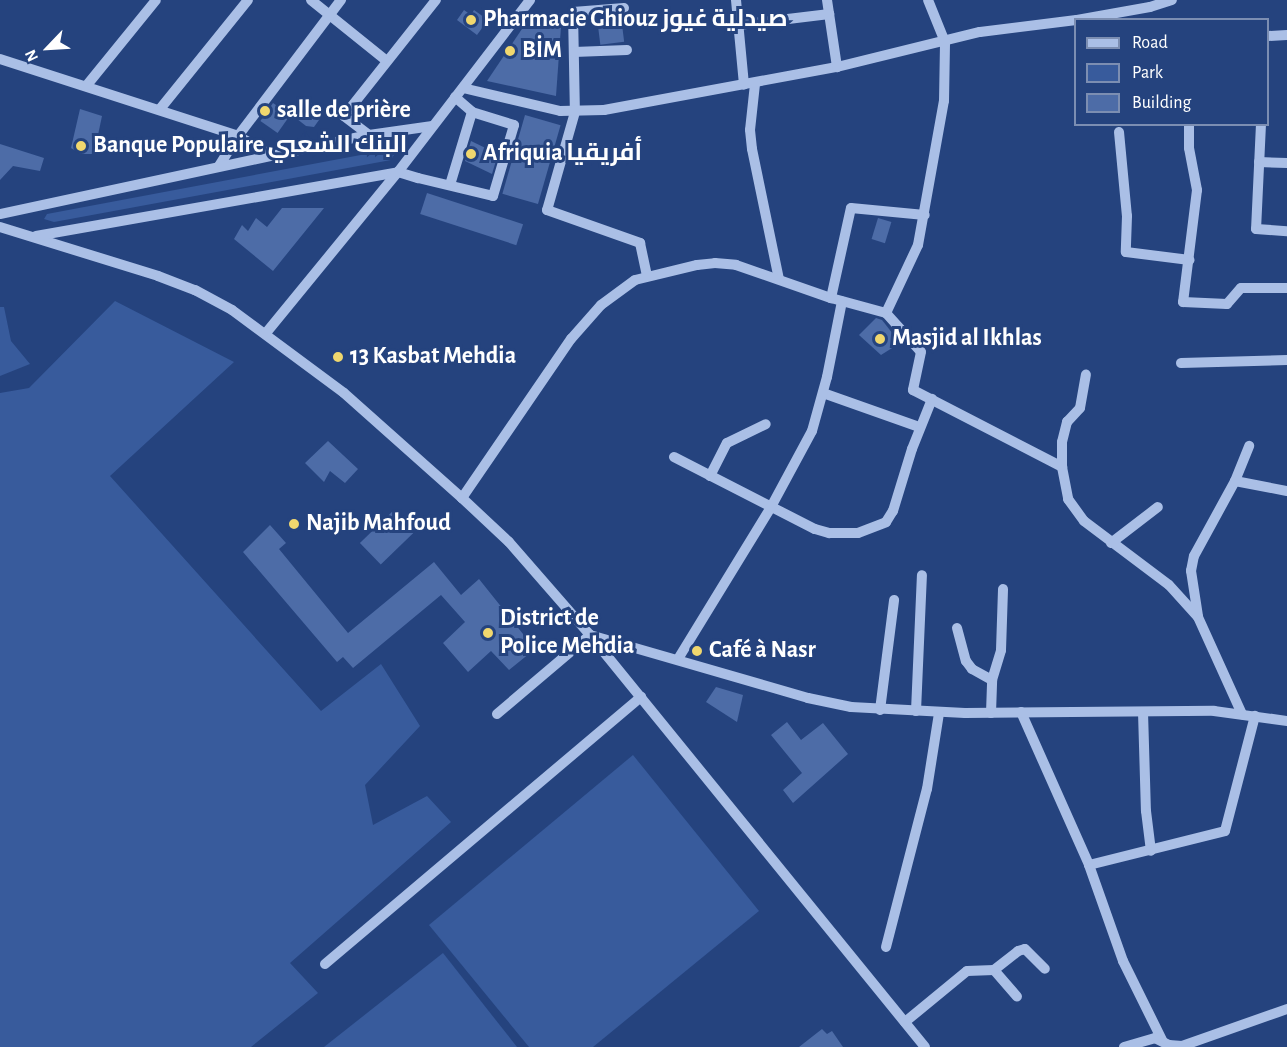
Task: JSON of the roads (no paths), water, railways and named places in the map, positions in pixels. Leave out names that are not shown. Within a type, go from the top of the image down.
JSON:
[{"type":"street","points":[[87,85],[156,0]]},
{"type":"street","points":[[160,110],[248,0]]},
{"type":"street","points":[[311,0],[387,61]]},
{"type":"street","points":[[219,166],[238,135],[341,0]]},
{"type":"street","points":[[369,135],[345,116],[436,0]]},
{"type":"street","points":[[266,333],[398,172],[528,4],[515,0]]},
{"type":"street","points":[[736,0],[738,25],[749,85],[752,149],[779,279]]},
{"type":"street","points":[[827,0],[837,67]]},
{"type":"street","points":[[886,313],[909,269],[925,215],[944,101],[945,42],[928,0]]},
{"type":"street","points":[[1085,18],[1172,0]]},
{"type":"street","points":[[624,8],[573,12],[575,112],[547,210],[640,243],[647,275]]},
{"type":"street","points":[[738,25],[829,14]]},
{"type":"street","points":[[459,92],[560,111],[604,110],[837,67],[980,32],[1074,20]]},
{"type":"street","points":[[1269,36],[1287,35]]},
{"type":"street","points":[[574,52],[627,50]]},
{"type":"street","points":[[0,59],[238,135],[271,155]]},
{"type":"street","points":[[32,236],[398,172],[493,196],[514,125],[472,112],[459,92]]},
{"type":"street","points":[[450,185],[472,112]]},
{"type":"street","points":[[0,214],[369,135],[432,126]]},
{"type":"street","points":[[1190,126],[1189,148],[1197,190],[1183,303],[1227,304],[1241,288],[1287,288]]},
{"type":"street","points":[[1261,126],[1256,229],[1287,231]]},
{"type":"street","points":[[1119,132],[1127,216],[1126,252],[1189,260]]},
{"type":"street","points":[[1259,162],[1287,163]]},
{"type":"street","points":[[678,659],[771,507],[812,431],[823,393],[851,207],[925,215]]},
{"type":"street","points":[[0,228],[158,276],[195,290],[232,310],[266,333],[344,393],[509,542],[590,635],[925,1047]]},
{"type":"street","points":[[462,498],[555,360],[586,321],[622,287],[647,275],[715,263],[736,265],[837,300],[886,313],[921,352],[912,390],[1062,467]]},
{"type":"street","points":[[1181,363],[1287,360]]},
{"type":"street","points":[[1086,375],[1080,408],[1067,422],[1062,442],[1064,486],[1074,509],[1098,534],[1169,585],[1198,617]]},
{"type":"street","points":[[823,393],[919,427]]},
{"type":"street","points":[[674,457],[802,523],[829,533],[858,533],[886,522],[893,511],[919,427],[932,399]]},
{"type":"street","points":[[710,476],[726,444],[766,424]]},
{"type":"street","points":[[1242,714],[1198,617],[1191,572],[1194,556],[1235,481],[1249,446]]},
{"type":"street","points":[[1235,481],[1287,491]]},
{"type":"street","points":[[1111,543],[1158,507]]},
{"type":"street","points":[[916,711],[921,575]]},
{"type":"street","points":[[990,713],[992,680],[1000,650],[1003,589]]},
{"type":"street","points":[[879,710],[894,600]]},
{"type":"street","points":[[957,628],[966,661],[972,669],[992,680]]},
{"type":"street","points":[[590,635],[808,698],[851,708],[939,713],[1214,711],[1287,721]]},
{"type":"street","points":[[497,714],[590,635]]},
{"type":"street","points":[[325,964],[641,697]]},
{"type":"street","points":[[1021,712],[1089,864],[1123,961],[1167,1044]]},
{"type":"street","points":[[1143,712],[1146,811],[1151,851]]},
{"type":"street","points":[[886,946],[927,789],[939,713]]},
{"type":"street","points":[[1089,864],[1151,851],[1225,831],[1255,716]]},
{"type":"street","points":[[904,1022],[967,971],[994,970],[1017,951],[1025,949],[1046,969]]},
{"type":"street","points":[[994,970],[1017,996]]},
{"type":"street","points":[[1124,1047],[1149,1038],[1175,1047],[1287,1009]]},
{"type":"place","name":"Pharmacie Ghiouz صيدلية غيوز","points":[[471,20]]},
{"type":"place","name":"BİM","points":[[510,51]]},
{"type":"place","name":"salle de prière","points":[[265,111]]},
{"type":"place","name":"Banque Populaire البنك الشعبي","points":[[81,146]]},
{"type":"place","name":"Afriquia أفريقيا","points":[[471,154]]},
{"type":"place","name":"Masjid al Ikhlas","points":[[880,339]]},
{"type":"place","name":"13 Kasbat Mehdia","points":[[338,357]]},
{"type":"place","name":"Najib Mahfoud","points":[[294,524]]},
{"type":"place","name":"District de Police Mehdia","points":[[488,633]]},
{"type":"place","name":"Café à Nasr","points":[[697,651]]}]
